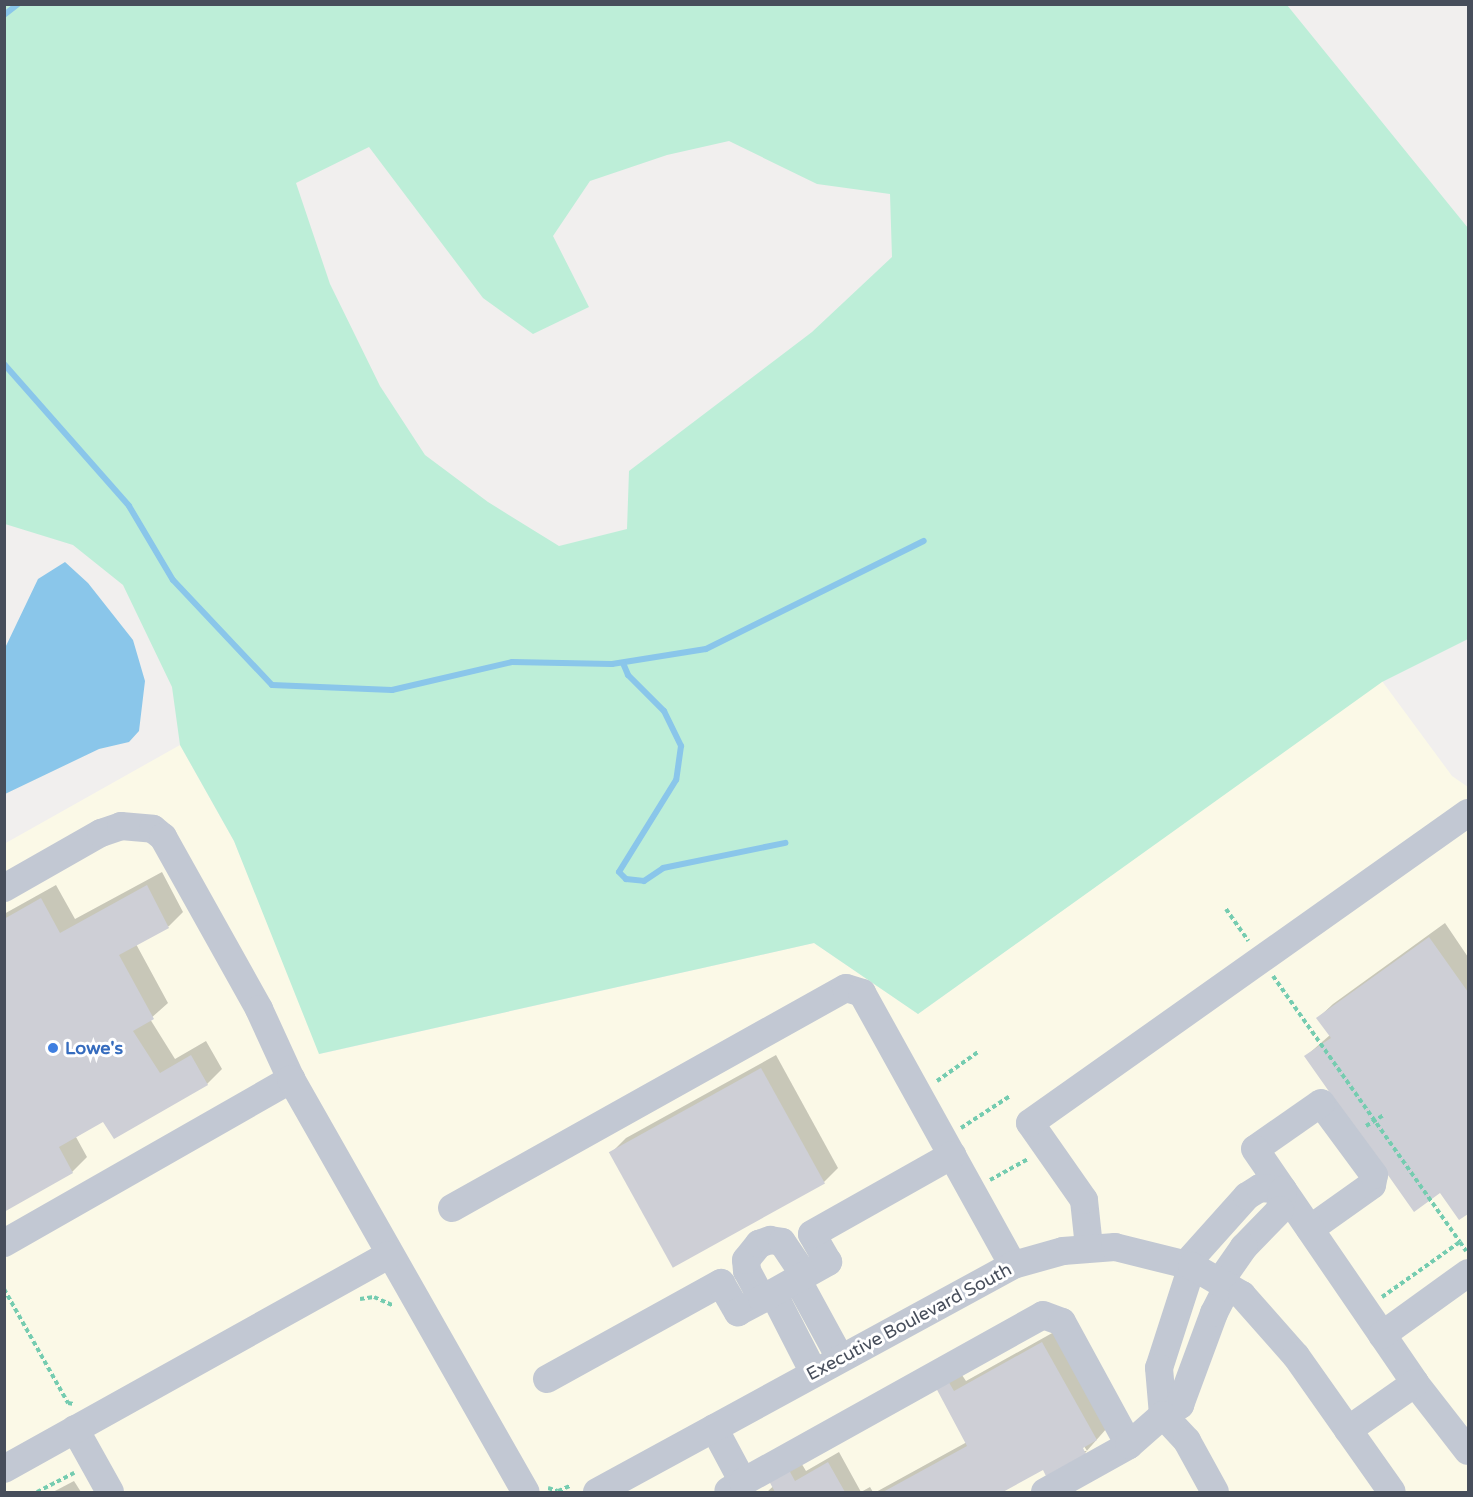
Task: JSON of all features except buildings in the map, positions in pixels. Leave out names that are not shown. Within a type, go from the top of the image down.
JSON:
[{"type":"street","points":[[1089,1247],[1084,1200],[1030,1123],[1468,813]]},
{"type":"street","points":[[4,888],[102,833],[121,826],[153,829],[163,837],[259,1009],[291,1079],[389,1255],[533,1487]]},
{"type":"street","points":[[452,1208],[846,988],[862,993],[1013,1265]]},
{"type":"street","points":[[4,1243],[291,1079]]},
{"type":"street","points":[[1311,1229],[1372,1185],[1374,1175],[1321,1103],[1255,1149],[1415,1383],[1468,1451]]},
{"type":"street","points":[[547,1379],[721,1283],[738,1312],[828,1262],[812,1234],[947,1147]]},
{"type":"street","points":[[1215,1492],[1187,1442],[1163,1415],[1159,1368],[1189,1265],[1247,1196],[1260,1188],[1283,1190]]},
{"type":"street","points":[[1045,1492],[1130,1445],[1163,1415],[1180,1405],[1225,1282],[1244,1246],[1280,1210],[1283,1190]]},
{"type":"street","name":"Executive Boulevard South","points":[[583,1489],[714,1428],[1013,1265],[1089,1247],[1142,1251],[1189,1265],[1225,1282],[1278,1333],[1392,1492]]},
{"type":"street","points":[[4,1469],[81,1443],[389,1255]]},
{"type":"street","points":[[1382,1335],[1468,1273]]},
{"type":"street","points":[[784,1286],[840,1358]]},
{"type":"street","points":[[784,1286],[814,1372]]},
{"type":"street","points":[[714,1428],[734,1487],[1043,1315],[1062,1322],[1130,1445]]},
{"type":"street","points":[[1348,1430],[1415,1383]]},
{"type":"street","points":[[81,1443],[110,1492]]},
{"type":"path","points":[[1226,909],[1468,1254]]},
{"type":"path","points":[[917,1093],[978,1052]]},
{"type":"path","points":[[947,1147],[1010,1096]]},
{"type":"path","points":[[971,1190],[1046,1146]]},
{"type":"path","points":[[1364,1310],[1460,1242]]},
{"type":"path","points":[[4,1289],[68,1403],[80,1405],[80,1482]]},
{"type":"path","points":[[351,1302],[374,1297],[394,1307]]},
{"type":"path","points":[[37,1492],[81,1443]]},
{"type":"path","points":[[533,1487],[558,1491],[583,1489]]},
{"type":"shaded area","points":[[1382,681],[1452,776],[1468,787],[1468,1492],[5,1492],[4,844],[180,745],[234,841],[320,1054],[814,943],[918,1014]]},
{"type":"green space","points":[[4,5],[1287,5],[1468,228],[1468,639],[1382,682],[918,1014],[814,943],[319,1054],[234,841],[180,745],[172,687],[123,585],[73,545],[5,524]],"holes":[[[729,141],[817,184],[890,194],[892,257],[812,332],[629,471],[627,529],[559,546],[488,502],[425,455],[380,386],[330,284],[296,183],[369,147],[483,298],[533,334],[589,307],[553,236],[590,181],[667,155]]]},
{"type":"water","points":[[65,562],[88,583],[133,640],[145,681],[139,731],[129,742],[99,749],[5,794],[5,648],[38,579]]},
{"type":"waterway","points":[[4,15],[18,4]]},
{"type":"waterway","points":[[4,364],[129,506],[173,580],[272,685],[392,690],[512,662],[612,664],[706,649],[924,541]]},
{"type":"waterway","points":[[623,663],[628,675],[664,711],[681,746],[676,780],[619,872],[626,879],[644,881],[663,868],[785,843]]},
{"type":"place","name":"Lowe's","points":[[53,1048]]}]
